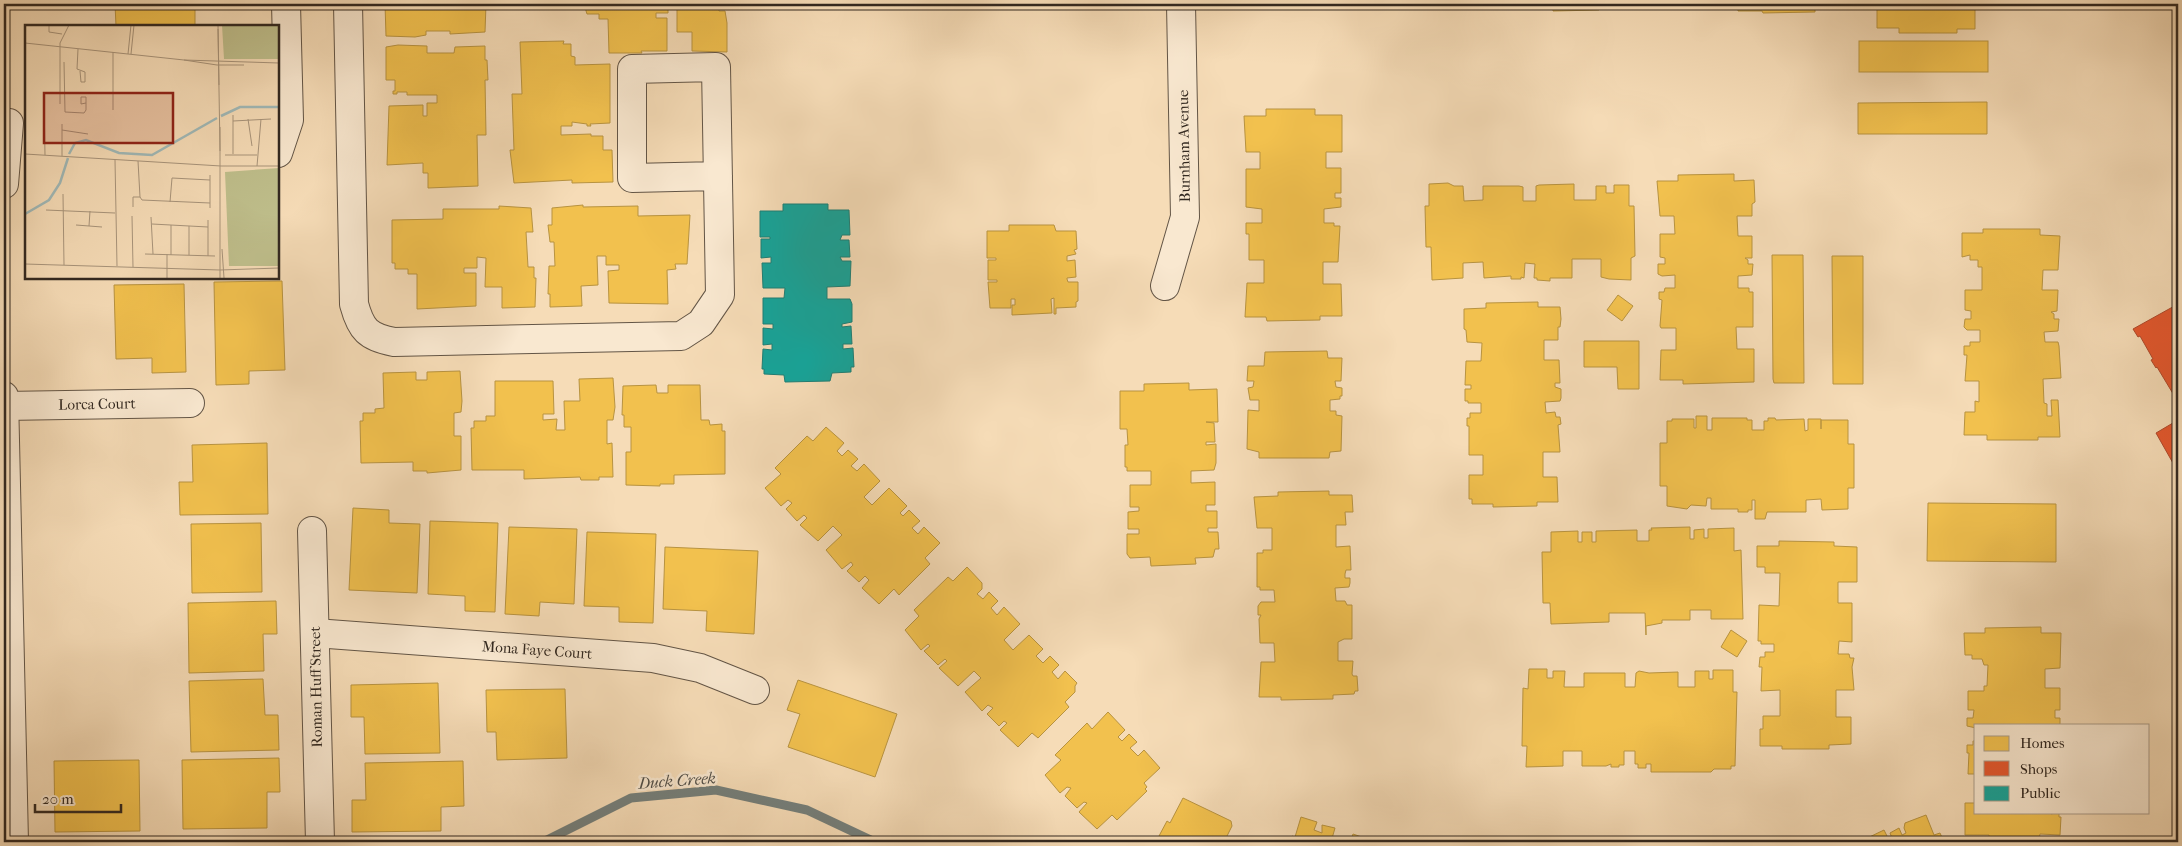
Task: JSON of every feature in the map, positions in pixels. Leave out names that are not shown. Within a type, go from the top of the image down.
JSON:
[{"type":"street","points":[[279,150],[289,120],[286,4]]},
{"type":"street","points":[[348,4],[354,304],[362,327],[372,337],[394,342],[681,336],[701,323],[720,295],[718,176],[716,67],[632,69],[632,178],[718,176]]},
{"type":"street","name":"Burnham Avenue","points":[[1165,286],[1185,217],[1180,4]]},
{"type":"street","points":[[4,184],[9,123]]},
{"type":"street","points":[[4,396],[14,842]]},
{"type":"street","name":"Lorca Court","points":[[4,406],[190,403]]},
{"type":"street","name":"Roman Huff Street","points":[[312,531],[320,842]]},
{"type":"street","name":"Mona Faye Court","points":[[315,633],[653,658],[700,668],[755,690]]},
{"type":"building: Homes","points":[[115,4],[195,4],[195,25],[116,25]]},
{"type":"building: Homes","points":[[385,4],[486,4],[485,32],[450,34],[450,31],[426,31],[426,35],[415,37],[386,36]]},
{"type":"building: Homes","points":[[584,4],[668,4],[668,13],[656,13],[656,18],[667,18],[667,51],[609,53],[608,19],[599,19],[599,14],[587,14]]},
{"type":"building: Homes","points":[[677,4],[719,4],[719,11],[725,11],[727,23],[727,52],[692,51],[692,32],[677,32]]},
{"type":"building: Homes","points":[[1532,4],[1621,4],[1621,7],[1599,7],[1599,10],[1553,11],[1553,7],[1532,8]]},
{"type":"building: Homes","points":[[1738,4],[1835,4],[1835,7],[1815,7],[1815,12],[1763,13],[1762,11],[1738,11]]},
{"type":"building: Homes","points":[[1877,4],[1972,4],[1972,6],[1975,6],[1975,29],[1957,29],[1957,33],[1899,33],[1899,28],[1877,28]]},
{"type":"building: Homes","points":[[564,41],[563,44],[571,44],[571,56],[575,57],[575,65],[610,64],[610,123],[590,124],[591,126],[587,126],[587,124],[572,122],[572,126],[561,126],[561,135],[591,134],[591,136],[603,136],[603,150],[612,150],[613,182],[572,183],[572,180],[514,183],[510,150],[514,150],[512,94],[522,94],[520,42]]},
{"type":"building: Homes","points":[[1859,41],[1988,41],[1988,72],[1859,72]]},
{"type":"building: Homes","points":[[398,45],[427,46],[427,53],[454,53],[455,47],[485,46],[488,80],[485,80],[486,135],[477,135],[478,186],[428,188],[428,173],[423,173],[423,163],[387,165],[389,106],[423,105],[423,116],[427,116],[427,103],[437,103],[437,95],[407,95],[407,92],[393,94],[393,91],[395,91],[395,80],[386,80],[386,47]]},
{"type":"building: Homes","points":[[1987,102],[1987,134],[1858,134],[1858,103]]},
{"type":"building: Homes","points":[[1266,109],[1315,109],[1315,115],[1342,115],[1342,152],[1326,152],[1326,168],[1341,168],[1341,193],[1335,193],[1335,198],[1341,198],[1341,207],[1324,209],[1324,223],[1334,223],[1334,226],[1340,226],[1338,262],[1323,262],[1323,284],[1341,284],[1342,316],[1320,316],[1320,320],[1267,321],[1266,317],[1245,317],[1247,283],[1264,283],[1264,260],[1249,260],[1249,234],[1246,234],[1246,223],[1262,223],[1262,209],[1246,207],[1246,169],[1260,169],[1260,152],[1246,152],[1244,116],[1266,116]]},
{"type":"building: Homes","points":[[1734,174],[1734,181],[1754,180],[1755,202],[1752,204],[1752,216],[1737,216],[1738,236],[1752,236],[1752,258],[1745,258],[1748,260],[1748,264],[1753,264],[1752,275],[1738,276],[1738,288],[1749,288],[1749,292],[1753,292],[1753,327],[1736,327],[1737,349],[1754,349],[1754,382],[1683,384],[1683,380],[1660,380],[1661,350],[1676,350],[1676,328],[1661,328],[1660,326],[1662,300],[1659,299],[1659,292],[1664,292],[1665,288],[1675,288],[1675,275],[1662,276],[1658,274],[1658,264],[1665,264],[1665,258],[1660,257],[1660,234],[1675,234],[1674,216],[1660,216],[1657,181],[1678,181],[1678,175]]},
{"type":"building: Homes","points":[[1448,183],[1454,186],[1463,186],[1464,201],[1483,200],[1483,186],[1523,187],[1523,201],[1536,201],[1536,186],[1539,185],[1574,184],[1574,200],[1596,200],[1596,186],[1606,186],[1606,193],[1614,193],[1614,185],[1629,185],[1629,206],[1634,206],[1635,256],[1631,258],[1631,280],[1601,277],[1601,259],[1572,259],[1572,278],[1550,278],[1550,281],[1537,280],[1537,278],[1534,278],[1535,264],[1525,263],[1524,278],[1511,279],[1511,276],[1484,278],[1483,262],[1463,263],[1463,278],[1432,280],[1431,247],[1426,247],[1425,206],[1429,206],[1429,184]]},
{"type":"building: Homes","points":[[583,205],[583,207],[638,206],[638,216],[690,215],[687,264],[675,264],[676,269],[667,270],[668,304],[609,303],[608,271],[619,270],[619,265],[606,265],[606,256],[597,256],[598,285],[581,286],[582,306],[550,307],[550,294],[548,294],[549,266],[555,266],[554,242],[550,242],[548,225],[552,225],[552,208]]},
{"type":"building: Homes","points":[[499,206],[531,208],[533,232],[526,232],[528,267],[534,267],[534,278],[536,278],[535,307],[502,308],[502,287],[485,287],[486,258],[477,257],[477,268],[464,268],[464,273],[476,273],[476,306],[417,309],[417,274],[408,274],[408,269],[395,269],[395,263],[392,263],[392,220],[443,219],[443,209],[499,209]]},
{"type":"building: Homes","points":[[1009,225],[1054,225],[1056,231],[1076,231],[1077,249],[1074,250],[1076,254],[1067,256],[1067,261],[1075,260],[1076,277],[1067,279],[1068,282],[1078,282],[1078,301],[1076,302],[1076,307],[1056,308],[1056,314],[1054,314],[1054,298],[1051,299],[1052,313],[1012,315],[1012,305],[1015,305],[1015,299],[1011,299],[1011,308],[990,308],[988,282],[997,282],[997,280],[988,280],[988,260],[996,260],[996,258],[987,258],[987,231],[1009,231]]},
{"type":"building: Homes","points":[[1983,229],[2040,229],[2040,235],[2060,236],[2058,270],[2043,270],[2042,290],[2058,290],[2057,311],[2051,312],[2054,314],[2054,319],[2059,319],[2058,331],[2044,332],[2045,342],[2058,342],[2061,378],[2043,379],[2044,403],[2047,404],[2047,416],[2052,416],[2051,400],[2058,400],[2060,437],[2038,437],[2038,440],[1987,440],[1987,435],[1964,435],[1965,412],[1975,412],[1975,401],[1979,402],[1979,381],[1965,381],[1967,355],[1964,355],[1964,346],[1970,346],[1970,342],[1980,342],[1980,330],[1967,330],[1964,327],[1965,319],[1971,319],[1971,311],[1965,310],[1965,290],[1982,290],[1982,267],[1978,267],[1978,260],[1970,260],[1970,255],[1962,257],[1962,233],[1983,233]]},
{"type":"building: Homes","points":[[1772,255],[1803,255],[1804,383],[1774,383],[1773,379]]},
{"type":"building: Homes","points":[[1832,256],[1863,256],[1863,384],[1833,384]]},
{"type":"building: Homes","points":[[282,281],[285,370],[249,371],[249,384],[216,385],[214,282]]},
{"type":"building: Homes","points":[[184,284],[186,372],[152,373],[152,358],[116,359],[114,285]]},
{"type":"building: Homes","points":[[1618,295],[1633,306],[1622,321],[1607,310]]},
{"type":"building: Homes","points":[[1538,302],[1538,307],[1560,307],[1561,319],[1560,327],[1558,327],[1558,340],[1544,340],[1544,360],[1559,360],[1560,383],[1555,383],[1555,387],[1561,389],[1560,401],[1545,402],[1546,413],[1555,412],[1556,417],[1560,417],[1561,424],[1558,425],[1560,452],[1543,452],[1543,477],[1557,477],[1558,502],[1537,502],[1537,506],[1493,507],[1493,504],[1472,504],[1472,499],[1469,499],[1469,475],[1483,475],[1483,455],[1469,455],[1469,426],[1467,426],[1467,418],[1470,418],[1470,413],[1481,413],[1481,403],[1468,403],[1468,401],[1465,401],[1465,389],[1471,389],[1471,385],[1465,385],[1466,361],[1481,361],[1482,343],[1467,342],[1466,330],[1464,329],[1464,309],[1486,308],[1486,303]]},
{"type":"building: Homes","points":[[1584,341],[1639,341],[1639,389],[1618,389],[1617,367],[1584,367]]},
{"type":"building: Homes","points":[[1327,351],[1328,358],[1342,358],[1341,381],[1335,381],[1336,387],[1342,388],[1342,396],[1340,396],[1340,399],[1330,400],[1330,411],[1336,411],[1336,415],[1342,416],[1341,451],[1330,452],[1329,458],[1259,458],[1259,452],[1247,449],[1248,410],[1259,411],[1259,400],[1250,400],[1248,388],[1253,387],[1254,381],[1247,381],[1248,366],[1264,366],[1265,352]]},
{"type":"building: Homes","points":[[460,371],[461,412],[454,413],[454,436],[461,436],[461,470],[427,473],[427,471],[413,471],[413,462],[361,463],[360,421],[363,421],[363,413],[375,413],[375,409],[384,408],[383,373],[416,372],[416,380],[427,380],[427,372]]},
{"type":"building: Homes","points":[[613,378],[615,407],[613,420],[607,420],[607,444],[612,443],[613,477],[599,477],[599,480],[581,480],[580,477],[524,479],[524,470],[472,470],[471,428],[474,428],[474,421],[486,421],[486,416],[495,416],[495,381],[553,381],[554,414],[543,414],[543,420],[557,419],[556,430],[565,430],[564,401],[580,401],[579,379]]},
{"type":"building: Homes","points":[[1189,383],[1189,390],[1217,389],[1218,422],[1206,422],[1214,423],[1215,442],[1206,442],[1206,445],[1216,444],[1216,463],[1214,470],[1191,471],[1191,483],[1215,482],[1215,505],[1206,505],[1206,511],[1217,511],[1217,528],[1208,528],[1208,532],[1218,532],[1219,549],[1215,549],[1213,557],[1195,558],[1196,564],[1151,566],[1150,557],[1130,558],[1127,554],[1127,534],[1139,534],[1139,529],[1128,529],[1128,512],[1139,511],[1139,507],[1130,507],[1130,485],[1151,485],[1151,471],[1127,471],[1127,467],[1125,467],[1125,445],[1128,445],[1127,429],[1120,429],[1120,391],[1144,391],[1144,384]]},
{"type":"building: Homes","points":[[656,385],[657,393],[668,393],[668,385],[700,385],[701,420],[709,420],[710,425],[722,424],[722,431],[725,431],[725,474],[674,475],[674,484],[660,484],[660,486],[626,485],[626,452],[631,452],[631,427],[624,427],[624,415],[622,415],[623,386]]},
{"type":"building: Homes","points":[[1696,416],[1707,416],[1707,430],[1712,430],[1712,418],[1747,418],[1747,420],[1752,420],[1752,430],[1764,430],[1764,421],[1768,421],[1768,418],[1775,418],[1776,420],[1804,419],[1805,431],[1808,430],[1808,419],[1848,420],[1848,444],[1854,444],[1854,488],[1848,488],[1848,509],[1822,510],[1821,499],[1806,500],[1806,512],[1767,512],[1765,519],[1755,519],[1755,500],[1752,500],[1752,510],[1748,510],[1748,512],[1738,512],[1738,509],[1711,509],[1711,498],[1707,498],[1706,506],[1691,505],[1687,509],[1667,506],[1667,486],[1660,486],[1660,443],[1667,443],[1667,421],[1672,421],[1672,419],[1694,419],[1694,428],[1696,428]]},
{"type":"building: Homes","points":[[826,427],[844,443],[837,451],[842,456],[848,450],[858,459],[851,466],[857,471],[864,464],[880,481],[864,497],[872,505],[889,488],[907,506],[900,513],[903,516],[909,510],[920,521],[912,528],[918,534],[924,527],[940,543],[925,558],[930,564],[899,595],[894,589],[879,604],[862,588],[869,580],[865,576],[859,582],[847,571],[853,565],[851,562],[842,569],[826,550],[842,535],[833,526],[818,541],[800,525],[807,518],[804,515],[797,521],[786,509],[792,503],[788,500],[781,506],[765,488],[781,474],[775,468],[807,436],[813,441]]},
{"type":"building: Homes","points":[[267,443],[268,514],[180,515],[179,482],[193,482],[192,445]]},
{"type":"building: Homes","points":[[1329,491],[1329,495],[1352,495],[1353,512],[1345,512],[1346,525],[1336,525],[1336,547],[1350,546],[1351,570],[1346,570],[1345,578],[1350,578],[1350,583],[1349,587],[1335,588],[1336,601],[1345,601],[1347,605],[1352,605],[1352,639],[1344,639],[1338,642],[1338,661],[1353,661],[1352,674],[1357,676],[1358,691],[1355,691],[1354,694],[1333,695],[1333,699],[1281,700],[1281,697],[1259,697],[1261,662],[1275,662],[1274,643],[1260,643],[1259,619],[1261,615],[1258,615],[1258,606],[1261,602],[1275,602],[1274,590],[1260,590],[1260,587],[1257,587],[1257,553],[1263,553],[1263,550],[1272,550],[1272,528],[1257,528],[1254,497],[1278,496],[1278,492]]},
{"type":"building: Homes","points":[[1928,503],[2056,504],[2056,562],[1927,561]]},
{"type":"building: Homes","points":[[353,508],[389,510],[389,523],[420,524],[417,593],[349,590]]},
{"type":"building: Homes","points":[[430,521],[498,523],[495,612],[465,611],[465,596],[428,594]]},
{"type":"building: Homes","points":[[261,523],[262,592],[192,593],[191,524]]},
{"type":"building: Homes","points":[[509,527],[577,529],[574,604],[540,602],[539,616],[505,614]]},
{"type":"building: Homes","points":[[1690,527],[1690,539],[1694,539],[1694,530],[1704,529],[1704,538],[1708,538],[1708,529],[1734,528],[1734,551],[1741,550],[1743,619],[1711,619],[1711,610],[1690,610],[1690,620],[1662,620],[1662,623],[1646,626],[1646,635],[1645,613],[1609,613],[1609,622],[1551,624],[1550,603],[1543,603],[1542,552],[1551,552],[1551,532],[1578,531],[1578,542],[1582,542],[1582,532],[1592,532],[1592,542],[1596,542],[1596,531],[1637,530],[1637,541],[1649,541],[1649,530],[1652,530],[1651,528]]},
{"type":"building: Homes","points":[[587,532],[656,534],[653,623],[619,622],[619,607],[584,606]]},
{"type":"building: Homes","points":[[1779,541],[1834,542],[1834,546],[1857,547],[1857,582],[1838,582],[1838,603],[1852,603],[1852,642],[1839,641],[1838,654],[1849,654],[1850,658],[1854,658],[1852,667],[1854,690],[1836,690],[1836,717],[1851,717],[1851,744],[1829,745],[1829,749],[1782,749],[1782,746],[1760,746],[1760,729],[1763,729],[1763,716],[1780,716],[1780,690],[1761,691],[1762,667],[1759,667],[1760,657],[1765,657],[1765,652],[1774,652],[1774,644],[1761,644],[1761,641],[1758,641],[1759,605],[1779,606],[1780,573],[1765,573],[1765,567],[1757,567],[1757,546],[1779,546]]},
{"type":"building: Homes","points":[[665,547],[758,551],[754,634],[706,631],[707,611],[663,609]]},
{"type":"building: Homes","points":[[967,567],[982,583],[982,589],[977,594],[983,599],[989,592],[998,601],[991,608],[997,615],[1004,607],[1020,624],[1004,640],[1013,650],[1029,635],[1043,649],[1036,656],[1043,663],[1050,656],[1059,665],[1052,672],[1058,679],[1065,671],[1077,683],[1075,692],[1065,702],[1069,707],[1038,738],[1032,733],[1018,747],[1000,730],[1007,723],[1004,721],[999,726],[987,714],[993,708],[988,705],[982,711],[965,692],[981,678],[974,671],[958,686],[939,668],[947,661],[945,659],[938,665],[924,651],[930,646],[928,644],[921,650],[905,630],[919,616],[914,610],[948,577],[953,581]]},
{"type":"building: Homes","points":[[276,601],[277,634],[263,634],[264,671],[189,673],[188,603]]},
{"type":"building: Homes","points":[[2041,627],[2041,633],[2061,633],[2060,668],[2045,669],[2045,688],[2060,688],[2060,710],[2055,710],[2055,718],[2060,718],[2060,724],[1974,724],[1974,728],[1967,726],[1967,718],[1973,718],[1974,710],[1968,710],[1968,691],[1984,691],[1984,686],[1987,686],[1988,665],[1984,665],[1982,659],[1972,659],[1972,655],[1965,655],[1964,633],[1985,633],[1985,628]]},
{"type":"building: Homes","points":[[1731,630],[1747,641],[1737,657],[1721,647]]},
{"type":"building: Homes","points":[[1529,669],[1547,669],[1547,678],[1553,678],[1553,671],[1565,671],[1564,687],[1584,687],[1584,673],[1625,673],[1625,687],[1635,687],[1636,673],[1639,671],[1649,673],[1678,672],[1678,687],[1695,687],[1695,671],[1709,671],[1709,679],[1713,679],[1713,670],[1733,670],[1733,692],[1737,692],[1735,766],[1731,766],[1731,769],[1714,769],[1711,772],[1651,772],[1651,764],[1646,764],[1646,768],[1638,768],[1638,764],[1635,764],[1635,751],[1624,751],[1624,765],[1619,765],[1619,767],[1611,767],[1611,764],[1606,766],[1582,766],[1582,751],[1563,751],[1563,766],[1526,767],[1527,746],[1522,746],[1523,688],[1528,689]]},
{"type":"building: Homes","points":[[263,679],[265,715],[278,715],[279,750],[191,752],[189,681]]},
{"type":"building: Homes","points":[[798,680],[897,714],[875,777],[788,747],[800,714],[787,710]]},
{"type":"building: Homes","points":[[438,683],[440,753],[365,754],[364,717],[351,717],[351,685]]},
{"type":"building: Homes","points":[[565,689],[567,758],[497,760],[496,732],[487,732],[486,690]]},
{"type":"building: Homes","points":[[1108,712],[1125,730],[1118,737],[1122,741],[1129,734],[1137,742],[1130,748],[1138,756],[1144,750],[1160,768],[1144,783],[1147,791],[1117,820],[1112,815],[1097,829],[1079,812],[1087,803],[1084,802],[1077,808],[1065,796],[1071,788],[1067,787],[1060,793],[1045,775],[1061,760],[1055,755],[1087,723],[1092,729]]},
{"type":"building: Homes","points":[[1974,741],[1974,774],[1968,774],[1969,753],[1967,753],[1967,745],[1973,745]]},
{"type":"building: Homes","points":[[279,758],[280,792],[267,792],[267,828],[183,829],[182,760]]},
{"type":"building: Homes","points":[[139,760],[140,831],[55,832],[54,761]]},
{"type":"building: Homes","points":[[463,761],[464,806],[441,807],[441,831],[352,832],[352,800],[366,800],[365,763]]},
{"type":"building: Homes","points":[[1183,798],[1231,821],[1232,826],[1224,842],[1164,842],[1165,839],[1159,836],[1167,821],[1170,823]]},
{"type":"building: Homes","points":[[1965,803],[1974,803],[1974,814],[2059,814],[2059,817],[2061,817],[2060,835],[2040,834],[2039,839],[1989,838],[1989,835],[1965,835]]},
{"type":"building: Homes","points":[[1926,815],[1934,835],[1940,833],[1944,842],[1859,842],[1884,830],[1889,840],[1892,838],[1890,833],[1899,828],[1902,835],[1906,833],[1905,823]]},
{"type":"building: Homes","points":[[1301,817],[1317,822],[1314,830],[1322,833],[1322,825],[1335,828],[1331,842],[1290,842],[1292,836],[1295,837]]},
{"type":"building: Homes","points":[[1353,834],[1376,842],[1350,842]]},
{"type":"building: Homes","points":[[267,837],[267,842],[193,842],[193,838]]},
{"type":"building: Shops","points":[[2178,304],[2178,402],[2151,360],[2153,359],[2140,336],[2138,337],[2133,329]]},
{"type":"building: Shops","points":[[2178,420],[2178,472],[2156,433]]},
{"type":"building: Public","points":[[783,204],[828,204],[828,210],[849,210],[850,235],[842,235],[840,240],[849,240],[850,257],[840,257],[842,261],[851,261],[850,286],[827,287],[827,299],[850,299],[852,304],[852,322],[842,324],[842,327],[851,326],[852,344],[843,344],[843,349],[853,348],[854,367],[851,367],[851,372],[832,373],[830,381],[785,382],[784,375],[764,374],[764,369],[762,369],[763,349],[772,350],[772,344],[763,345],[763,328],[773,329],[773,324],[763,324],[763,298],[784,298],[785,288],[763,288],[762,263],[771,263],[771,257],[761,258],[761,239],[770,239],[770,237],[760,237],[760,211],[783,211]]},
{"type":"waterway","name":"Duck Creek","points":[[543,842],[631,798],[716,790],[807,810],[875,842]]}]
